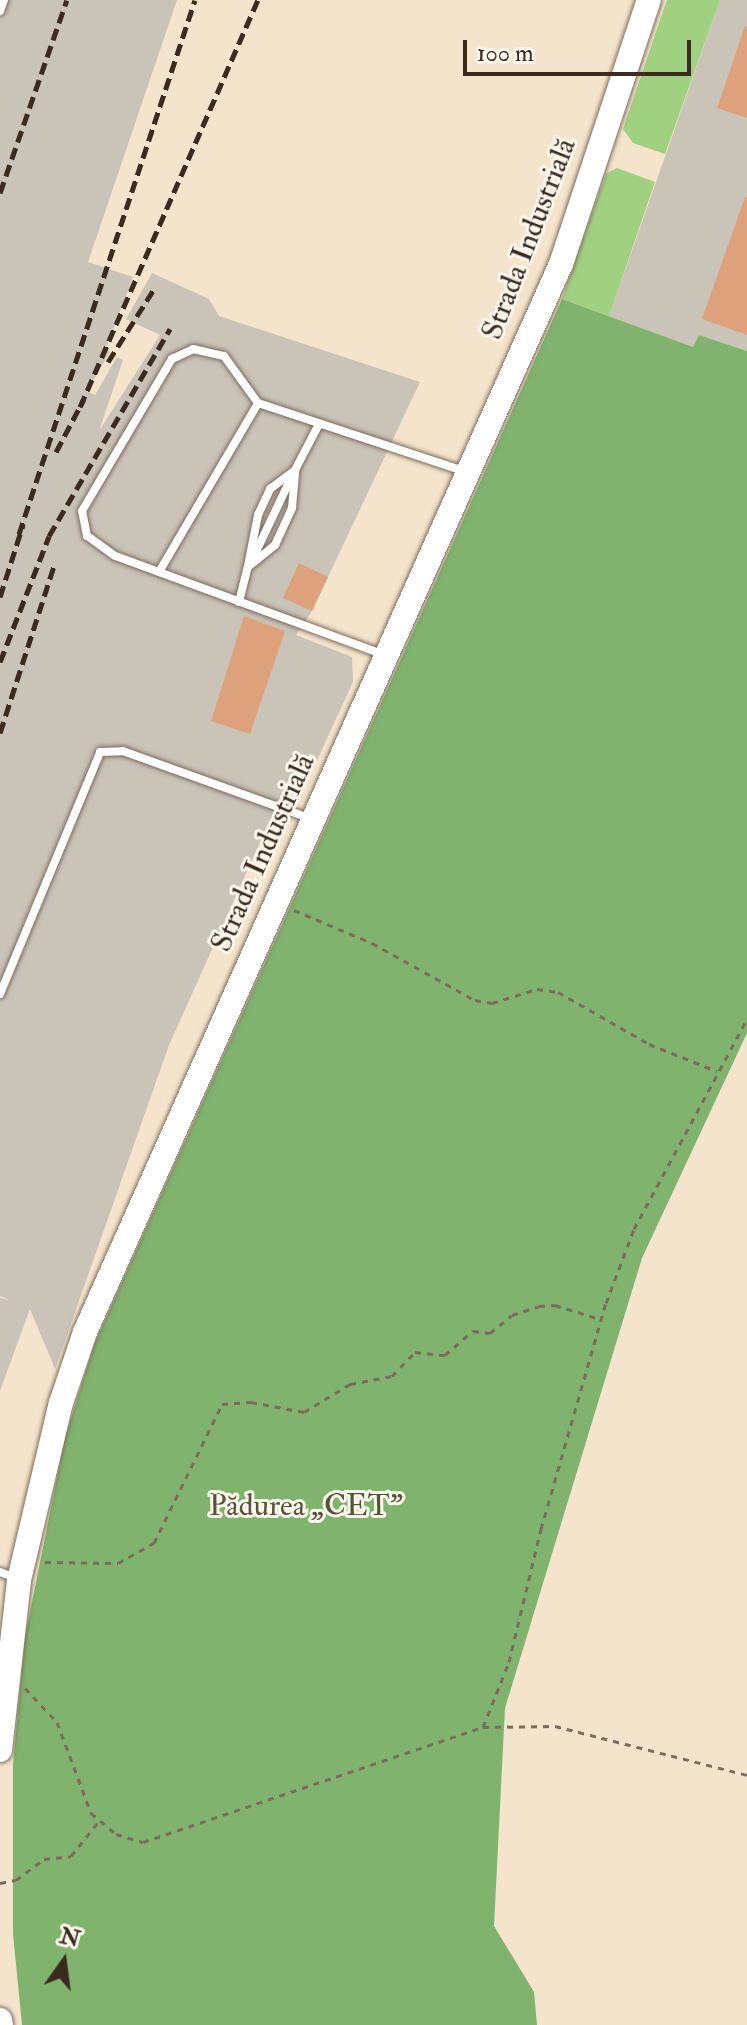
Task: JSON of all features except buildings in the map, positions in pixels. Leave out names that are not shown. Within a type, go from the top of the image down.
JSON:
[{"type":"street","name":"Strada Industrială","points":[[0,1750],[13,1573],[61,1403],[85,1332],[386,655],[464,471],[561,264],[649,0]]},
{"type":"lane","points":[[0,11],[4,0]]},
{"type":"lane","points":[[386,655],[159,572],[94,544],[82,528],[86,504],[177,354],[201,349],[224,356],[258,403],[464,471]]},
{"type":"lane","points":[[159,572],[258,403]]},
{"type":"lane","points":[[248,567],[319,424]]},
{"type":"lane","points":[[248,567],[275,545],[292,508],[295,470]]},
{"type":"lane","points":[[239,602],[258,515],[270,489],[295,470]]},
{"type":"lane","points":[[0,994],[100,752],[123,751],[313,819]]},
{"type":"path","points":[[276,903],[372,943],[475,1000],[492,1003],[537,989],[558,992],[649,1044],[717,1071]]},
{"type":"path","points":[[483,1727],[509,1662],[601,1320],[634,1229],[747,1019]]},
{"type":"path","points":[[13,1573],[56,1560],[118,1563],[154,1543],[222,1404],[251,1402],[304,1412],[350,1384],[392,1376],[415,1352],[445,1355],[473,1331],[490,1333],[512,1315],[539,1306],[555,1305],[601,1320]]},
{"type":"path","points":[[7,1679],[26,1688],[57,1722],[84,1801],[99,1821],[116,1834],[143,1842],[483,1727],[555,1726],[747,1775]]},
{"type":"path","points":[[0,1883],[16,1880],[44,1859],[71,1856],[99,1821]]},
{"type":"shaded area","points":[[0,0],[177,0],[88,262],[133,277],[106,348],[110,352],[87,391],[95,395],[117,357],[123,360],[99,431],[160,335],[126,319],[152,273],[209,299],[219,316],[420,382],[312,611],[296,635],[352,657],[353,682],[313,769],[290,776],[169,1045],[55,1369],[30,1309],[0,1391],[0,1298],[9,1300],[0,1296]]},
{"type":"shaded area","points":[[720,0],[747,0],[747,351],[699,335],[694,348],[609,316]]},
{"type":"green space","points":[[667,0],[720,0],[665,154],[633,143],[623,129]]},
{"type":"green space","points":[[617,168],[655,182],[609,316],[562,299],[606,174]]},
{"type":"green space","name":"Pădurea „CET”","points":[[562,299],[693,347],[699,335],[747,351],[747,1033],[642,1258],[505,1708],[494,1926],[534,1992],[537,2025],[22,2025],[13,1934],[13,1764],[25,1637],[65,1438],[94,1345]]},
{"type":"railway","points":[[0,193],[67,0]]},
{"type":"railway","points":[[19,534],[195,0]]},
{"type":"railway","points":[[80,407],[258,0]]},
{"type":"railway","points":[[108,362],[154,289]]},
{"type":"railway","points":[[0,662],[49,536],[170,329]]},
{"type":"railway","points":[[56,452],[84,399]]},
{"type":"railway","points":[[0,597],[23,525]]},
{"type":"railway","points":[[0,733],[55,563]]}]
